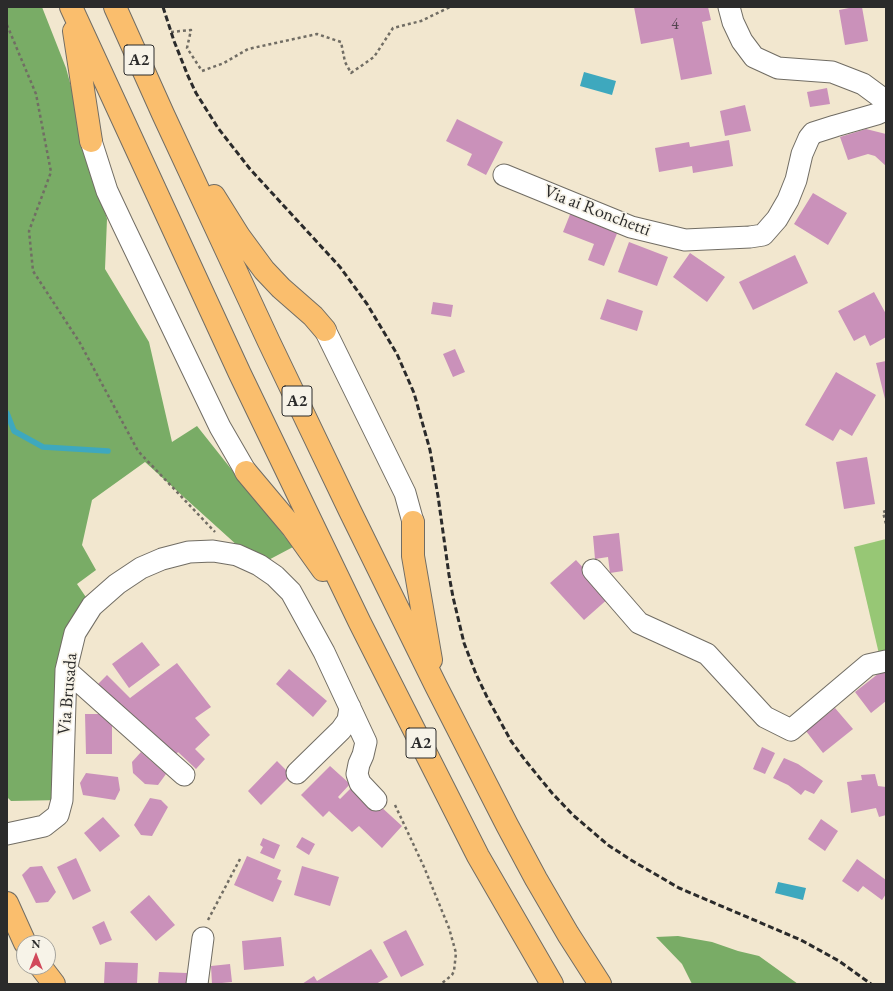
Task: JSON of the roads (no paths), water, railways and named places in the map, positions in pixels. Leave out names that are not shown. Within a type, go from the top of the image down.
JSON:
[{"type":"main road","name":"A2","points":[[70,7],[91,141]]},
{"type":"main road","name":"A2","points":[[70,7],[240,374],[360,623],[478,856],[552,984]]},
{"type":"main road","name":"A2","points":[[115,7],[163,114],[340,490],[436,686],[532,872],[568,934],[600,984]]},
{"type":"main road","name":"A2","points":[[163,114],[251,254],[281,288],[313,316],[325,330]]},
{"type":"main road","name":"A2","points":[[246,472],[293,528],[360,623]]},
{"type":"main road","name":"A2","points":[[413,522],[413,556],[436,686]]},
{"type":"main road","points":[[7,903],[21,935]]},
{"type":"main road","points":[[47,975],[54,984]]},
{"type":"street","points":[[729,7],[733,22],[739,35],[754,57],[778,68],[832,72],[863,84],[886,101]]},
{"type":"street","name":"Via ai Ronchetti","points":[[504,175],[631,227],[685,240],[750,237],[763,234],[777,220],[788,200],[796,180],[802,154],[809,138],[813,133],[886,110]]},
{"type":"street","points":[[91,141],[107,191],[220,428],[246,472]]},
{"type":"street","points":[[325,330],[405,492],[413,522]]},
{"type":"street","name":"Via Brusada","points":[[7,834],[44,826],[58,815],[62,800],[66,670],[74,633],[92,606],[117,584],[141,568],[162,559],[188,552],[213,551],[237,555],[259,565],[275,576],[291,592],[324,652],[366,742],[363,756],[358,764],[357,774],[360,783],[384,799]]},
{"type":"street","points":[[593,570],[639,623],[707,654],[765,717],[791,730],[868,665],[886,661]]},
{"type":"street","points":[[66,670],[184,775]]},
{"type":"street","points":[[297,773],[341,730],[348,720],[350,707]]},
{"type":"street","points":[[197,984],[203,938]]},
{"type":"water","points":[[584,72],[616,81],[612,95],[580,86]]},
{"type":"water","points":[[778,882],[806,888],[803,900],[775,893]]},
{"type":"waterway","points":[[7,413],[14,431],[43,447],[108,451]]},
{"type":"railway","points":[[163,7],[174,41],[188,76],[196,93],[218,128],[250,169],[340,267],[367,304],[397,354],[414,393],[430,450],[449,575],[464,643],[487,697],[511,741],[552,793],[573,815],[608,845],[679,888],[801,940],[839,961],[871,984]]}]
